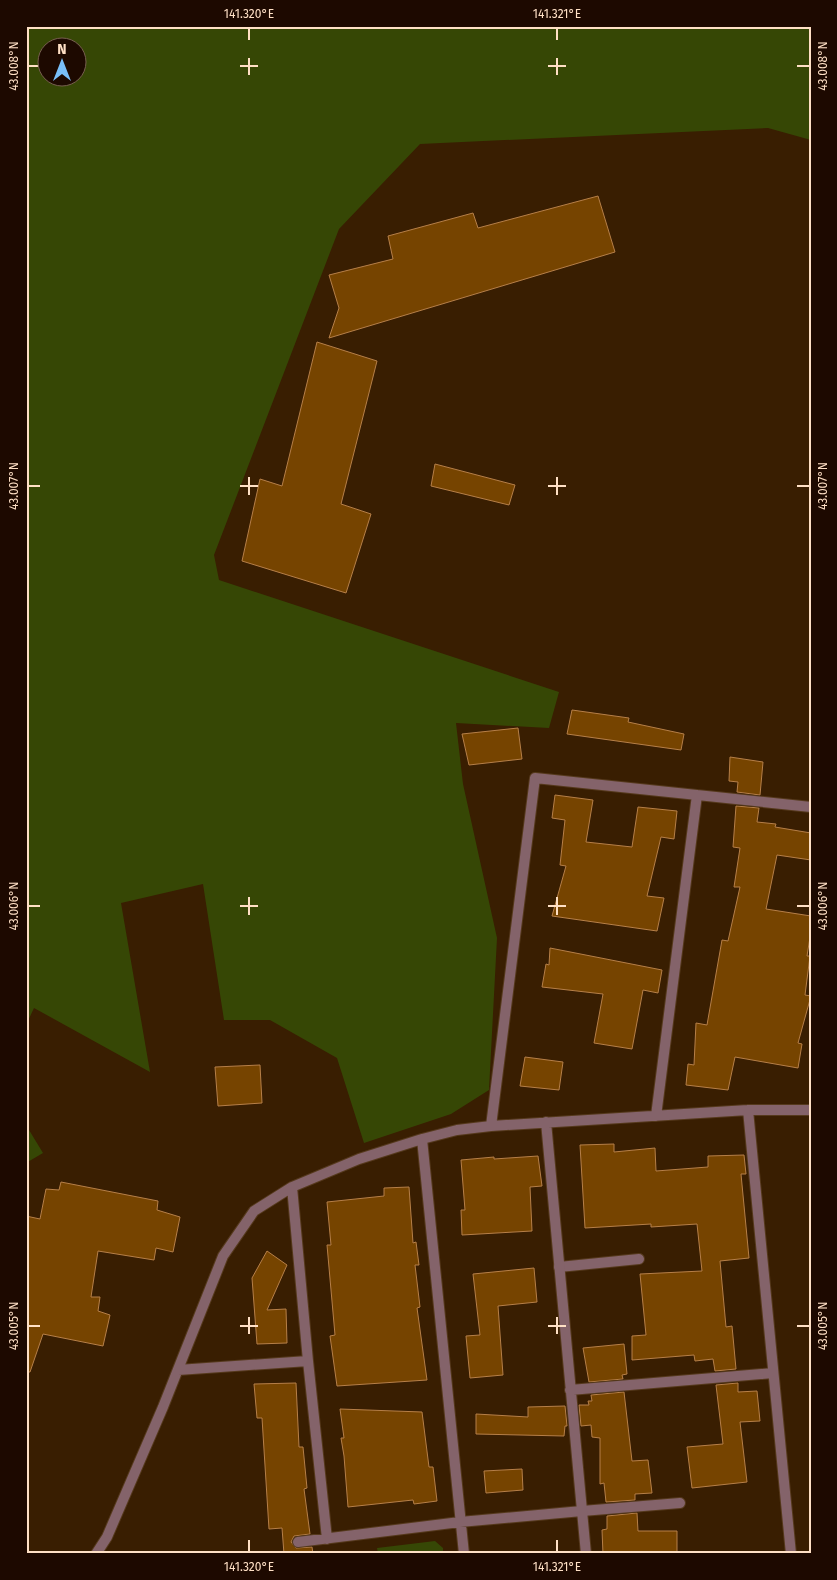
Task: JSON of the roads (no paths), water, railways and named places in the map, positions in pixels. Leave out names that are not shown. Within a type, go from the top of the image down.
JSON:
[{"type":"street","points":[[491,1126],[535,778],[811,807]]},
{"type":"street","points":[[656,1116],[697,795]]},
{"type":"street","points":[[748,1110],[790,1554]]},
{"type":"street","points":[[96,1554],[107,1537],[178,1370],[223,1256],[254,1211],[292,1187],[359,1159],[457,1130],[546,1122],[748,1110],[811,1110]]},
{"type":"street","points":[[546,1122],[586,1554]]},
{"type":"street","points":[[422,1139],[464,1554]]},
{"type":"street","points":[[292,1187],[308,1361],[328,1539]]},
{"type":"street","points":[[559,1267],[638,1259]]},
{"type":"street","points":[[178,1370],[308,1361]]},
{"type":"street","points":[[570,1390],[774,1373]]},
{"type":"street","points":[[298,1542],[460,1522],[680,1504]]}]
